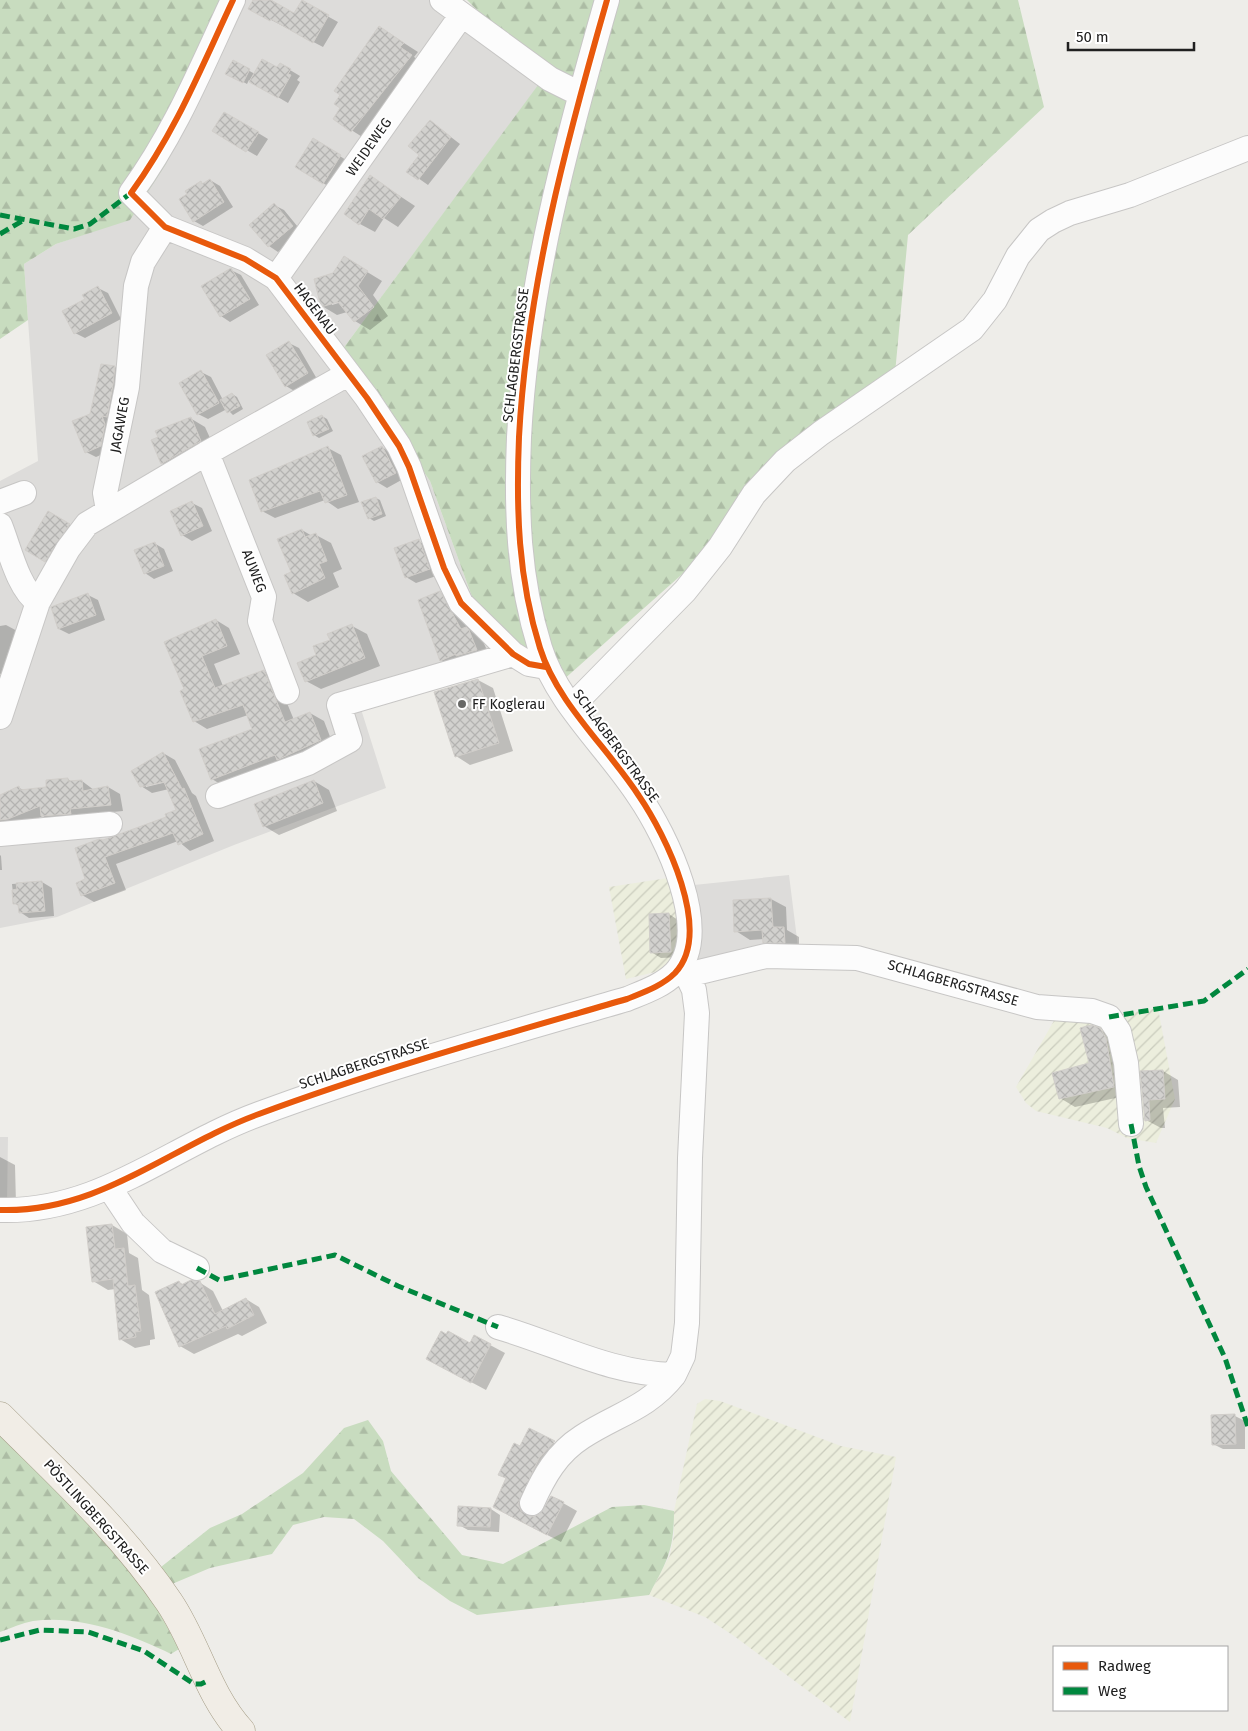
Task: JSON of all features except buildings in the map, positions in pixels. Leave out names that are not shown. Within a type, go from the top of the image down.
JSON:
[{"type":"main road","name":"PÖSTLINGBERGSTRASSE","points":[[0,1416],[72,1488],[138,1559],[170,1603],[207,1681],[229,1718],[241,1731]]},
{"type":"street","name":"HAGENAU","points":[[233,0],[181,114],[152,165],[131,193],[165,227],[245,260],[276,278],[385,423],[399,446],[409,467],[453,589],[472,616],[513,654],[529,664],[546,667]]},
{"type":"street","points":[[442,0],[461,16],[550,79],[580,94]]},
{"type":"street","name":"SCHLAGBERGSTRASSE","points":[[607,0],[580,94],[547,229],[532,311],[522,397],[517,492],[519,540],[523,581],[532,622],[546,667],[572,706],[640,797],[681,881],[690,922],[682,973]]},
{"type":"street","name":"WEIDEWEG","points":[[276,278],[461,16]]},
{"type":"street","points":[[572,706],[685,591],[720,547],[754,494],[784,461],[821,433],[972,329],[995,300],[1018,256],[1039,230],[1053,221],[1070,214],[1130,195],[1248,148]]},
{"type":"street","name":"JAGAWEG","points":[[108,510],[105,493],[127,387],[136,286],[144,262],[165,227]]},
{"type":"street","points":[[0,717],[38,602],[79,534],[93,519],[348,374]]},
{"type":"street","name":"AUWEG","points":[[207,453],[264,597],[260,621],[287,692]]},
{"type":"street","points":[[0,502],[24,492]]},
{"type":"street","points":[[0,524],[24,586],[32,598],[38,602]]},
{"type":"street","points":[[218,796],[308,763],[350,740],[339,705],[513,654]]},
{"type":"street","points":[[0,834],[110,824]]},
{"type":"street","name":"SCHLAGBERGSTRASSE","points":[[0,1210],[44,1208],[64,1204],[109,1187],[196,1141],[257,1114],[430,1056],[627,999],[682,973],[766,956],[857,958],[1036,1007],[1092,1011],[1108,1017],[1119,1032],[1126,1063],[1131,1124]]},
{"type":"street","points":[[532,1503],[546,1472],[569,1447],[582,1437],[650,1400],[674,1375],[683,1356],[688,1288],[690,1158],[697,1014],[694,990],[682,973]]},
{"type":"street","points":[[109,1187],[133,1223],[162,1251],[197,1268]]},
{"type":"street","points":[[498,1327],[598,1363],[655,1375],[674,1375]]},
{"type":"shaded area","points":[[231,0],[434,0],[541,82],[342,350],[430,481],[479,616],[509,646],[360,706],[386,788],[234,845],[57,917],[0,928],[0,481],[38,461],[24,264],[56,244],[88,233]]},
{"type":"shaded area","points":[[789,875],[798,947],[694,963],[694,885]]},
{"type":"shaded area","points":[[0,1137],[8,1137],[7,1204],[0,1204]]},
{"type":"green space","points":[[0,0],[231,0],[166,164],[130,220],[56,244],[24,264],[28,320],[0,339]]},
{"type":"green space","points":[[467,0],[1018,0],[1044,107],[908,235],[894,384],[789,462],[724,537],[553,689],[479,616],[430,481],[342,350],[544,77]]},
{"type":"green space","points":[[668,878],[677,897],[680,942],[676,967],[626,979],[609,887]]},
{"type":"green space","points":[[1158,1008],[1175,1099],[1156,1143],[1127,1138],[1107,1128],[1036,1111],[1026,1103],[1016,1087],[1059,1012],[1117,1015]]},
{"type":"green space","points":[[705,1399],[720,1401],[841,1446],[896,1457],[850,1722],[734,1636],[705,1617],[649,1595],[670,1555],[674,1535],[674,1511],[697,1404]]},
{"type":"green space","points":[[368,1420],[383,1441],[391,1471],[462,1555],[503,1564],[612,1507],[644,1505],[674,1511],[671,1546],[661,1573],[649,1595],[477,1615],[450,1601],[418,1578],[383,1541],[354,1519],[324,1517],[293,1525],[272,1554],[210,1568],[172,1584],[161,1567],[210,1528],[242,1514],[303,1473],[344,1428]]},
{"type":"green space","points":[[0,1434],[64,1494],[150,1595],[179,1649],[171,1654],[122,1633],[69,1621],[33,1621],[0,1632]]},
{"type":"marked path","points":[[0,215],[74,229],[90,224],[131,193]]},
{"type":"marked path","points":[[0,234],[24,220]]},
{"type":"marked path","points":[[1109,1017],[1204,1001],[1248,969]]},
{"type":"marked path","points":[[1131,1124],[1139,1166],[1146,1187],[1225,1358],[1248,1427]]},
{"type":"marked path","points":[[197,1268],[219,1280],[335,1255],[398,1286],[498,1327]]},
{"type":"marked path","points":[[0,1640],[40,1630],[88,1632],[144,1651],[194,1684],[201,1684],[207,1681]]},
{"type":"cycle path","points":[[233,0],[175,123],[131,193],[165,227],[245,259],[276,278],[367,398],[399,446],[409,467],[444,568],[461,603],[513,654],[529,664],[546,667]]},
{"type":"cycle path","points":[[0,1210],[36,1208],[70,1201],[102,1190],[133,1176],[195,1143],[259,1114],[396,1067],[627,999],[670,978],[686,955],[689,933],[688,909],[672,858],[650,813],[639,796],[627,778],[584,725],[558,688],[548,668],[540,648],[527,596],[520,544],[518,491],[519,437],[523,381],[530,326],[563,162],[607,0]]},
{"type":"place","name":"FF Koglerau","points":[[462,704]]}]
